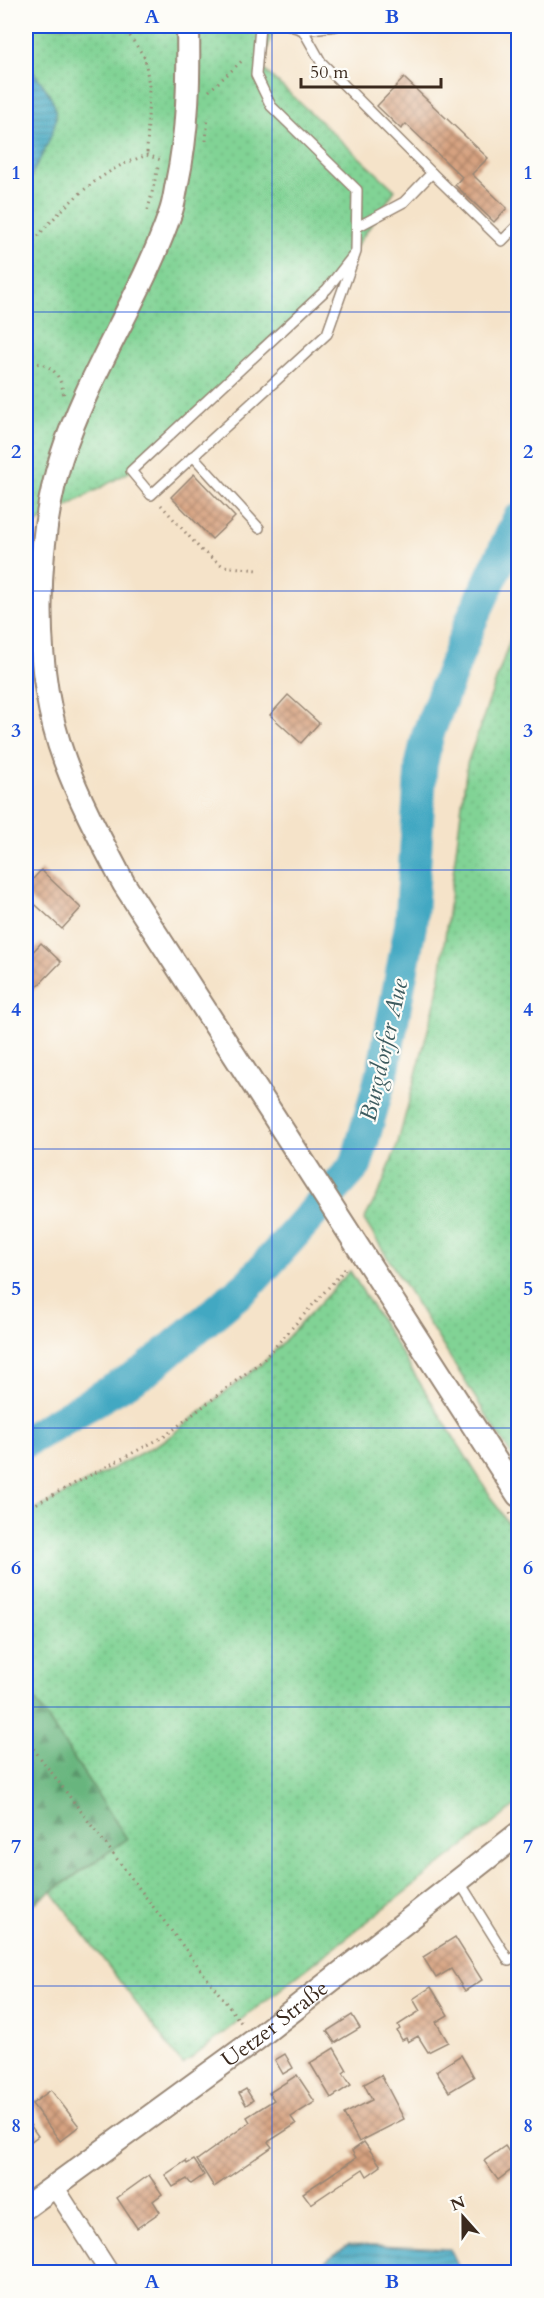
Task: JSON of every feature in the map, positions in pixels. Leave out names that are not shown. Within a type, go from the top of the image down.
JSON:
[{"type":"street","points":[[188,26],[189,93],[181,163],[171,212],[151,260],[83,402],[61,458],[44,535],[40,598],[43,657],[51,710],[64,760],[93,825],[124,884],[519,1495]]},
{"type":"street","name":"Uetzer Straße","points":[[26,2207],[255,2040],[519,1834]]},
{"type":"street","points":[[54,2186],[109,2272]]},
{"type":"lane","points":[[260,26],[256,75],[271,106],[357,190],[356,252],[327,334],[151,495],[131,471],[327,289],[356,252]]},
{"type":"lane","points":[[291,26],[303,30],[336,26]]},
{"type":"lane","points":[[303,30],[321,62],[502,241],[519,225]]},
{"type":"lane","points":[[357,227],[404,202],[432,173]]},
{"type":"lane","points":[[193,456],[259,528]]},
{"type":"lane","points":[[459,1881],[509,1961],[519,1955]]},
{"type":"path","points":[[123,26],[146,58],[150,111],[147,155]]},
{"type":"path","points":[[209,91],[258,46]]},
{"type":"path","points":[[26,250],[58,213],[91,184],[117,167],[147,155],[160,160]]},
{"type":"path","points":[[26,361],[45,363],[61,380],[64,399]]},
{"type":"path","points":[[151,495],[202,551],[223,566],[258,570]]},
{"type":"path","points":[[26,1509],[165,1436],[263,1360],[350,1263]]},
{"type":"path","points":[[26,1739],[255,2040]]},
{"type":"green space","points":[[26,26],[274,26],[262,68],[395,190],[327,289],[131,471],[26,529],[26,186],[47,143],[47,90],[26,63]]},
{"type":"green space","points":[[518,617],[518,1466],[364,1220],[381,1188],[397,1146],[438,992],[467,764]]},
{"type":"green space","points":[[350,1271],[518,1540],[518,1804],[183,2065],[52,1892],[127,1839],[26,1686],[26,1515],[165,1440],[265,1361]]},
{"type":"green space","points":[[26,1686],[127,1839],[26,1909]]},
{"type":"water","points":[[26,63],[50,95],[56,116],[49,142],[26,186]]},
{"type":"water","points":[[348,2245],[450,2249],[461,2272],[309,2272]]},
{"type":"building","points":[[404,78],[488,158],[472,174],[507,208],[494,222],[455,185],[462,177],[406,124],[401,129],[377,106]]},
{"type":"building","points":[[194,474],[235,517],[212,539],[171,497]]},
{"type":"building","points":[[288,695],[319,723],[301,743],[270,715]]},
{"type":"building","points":[[41,870],[81,908],[62,929],[26,896],[26,887]]},
{"type":"building","points":[[41,943],[61,962],[31,993],[26,987],[26,959]]},
{"type":"building","points":[[455,1937],[482,1980],[465,1991],[451,1969],[436,1978],[423,1957]]},
{"type":"building","points":[[518,1983],[518,1997],[512,1987]]},
{"type":"building","points":[[431,1987],[448,2015],[436,2022],[448,2042],[428,2052],[418,2036],[408,2042],[406,2038],[402,2040],[397,2031],[400,2029],[398,2025],[420,2011],[413,1999]]},
{"type":"building","points":[[352,2015],[360,2028],[335,2043],[327,2031]]},
{"type":"building","points":[[334,2048],[347,2070],[343,2073],[351,2085],[331,2098],[310,2063]]},
{"type":"building","points":[[285,2054],[293,2068],[283,2074],[275,2060]]},
{"type":"building","points":[[461,2055],[474,2077],[449,2092],[436,2071]]},
{"type":"building","points":[[297,2075],[315,2102],[291,2117],[296,2124],[268,2142],[272,2147],[214,2187],[197,2160],[250,2122],[247,2117],[274,2100],[269,2093]]},
{"type":"building","points":[[381,2075],[404,2119],[359,2142],[344,2114],[372,2100],[364,2084]]},
{"type":"building","points":[[246,2089],[253,2100],[246,2105],[239,2093]]},
{"type":"building","points":[[51,2090],[79,2126],[60,2141],[32,2104]]},
{"type":"building","points":[[26,2119],[38,2136],[26,2145]]},
{"type":"building","points":[[364,2142],[381,2166],[367,2176],[363,2169],[311,2204],[303,2193],[356,2158],[352,2151]]},
{"type":"building","points":[[505,2146],[518,2165],[498,2180],[484,2161]]},
{"type":"building","points":[[194,2160],[204,2175],[191,2184],[187,2179],[173,2187],[165,2175],[186,2161],[187,2164]]},
{"type":"building","points":[[149,2175],[162,2194],[153,2201],[160,2212],[137,2228],[117,2198]]},
{"type":"waterway","name":"Burgdorfer Aue","points":[[26,1441],[145,1371],[249,1284],[356,1165],[384,1066],[411,923],[421,766],[428,734],[471,621],[518,520]]}]
